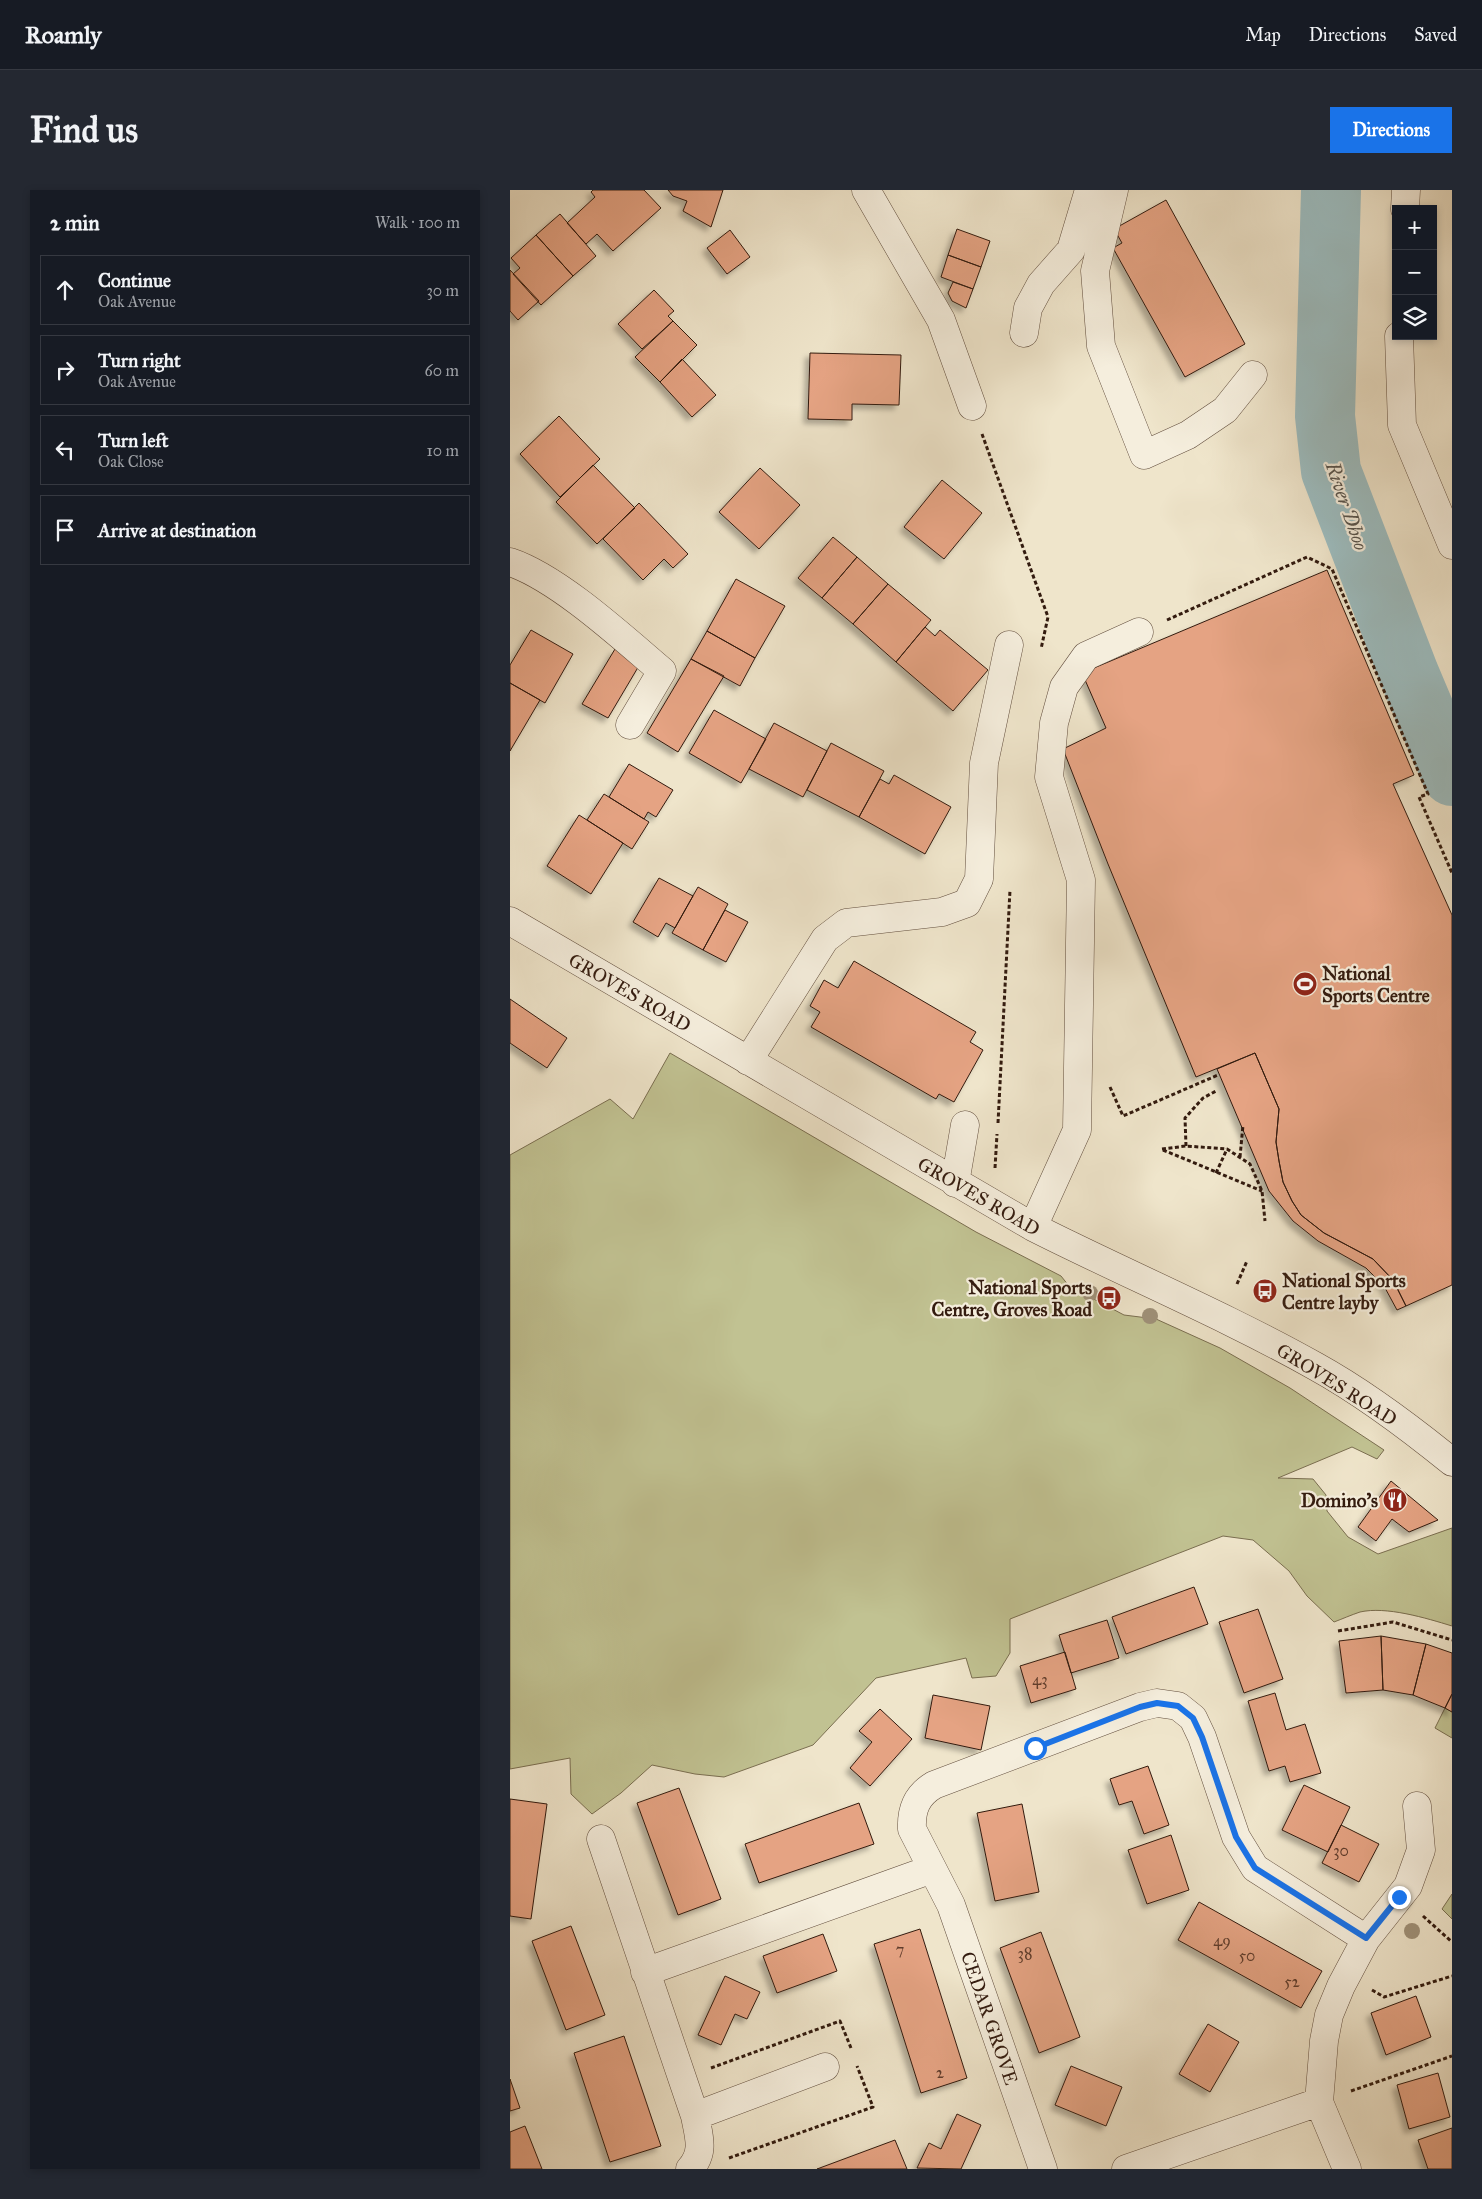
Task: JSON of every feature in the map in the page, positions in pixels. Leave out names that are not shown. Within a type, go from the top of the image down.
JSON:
[{"type":"street","points":[[866,190],[941,320],[972,406]]},
{"type":"street","points":[[1024,333],[1028,308],[1041,284],[1071,250],[1089,190]]},
{"type":"street","points":[[1114,190],[1095,271],[1101,346],[1144,455],[1188,435],[1225,410],[1253,375]]},
{"type":"street","points":[[1405,205],[1406,190]]},
{"type":"street","points":[[1399,340],[1402,425],[1452,545]]},
{"type":"street","points":[[510,562],[526,568],[559,589],[623,637],[662,671],[630,724]]},
{"type":"street","points":[[1033,1227],[1077,1130],[1081,880],[1048,777],[1054,723],[1064,687],[1086,656],[1139,632]]},
{"type":"street","points":[[748,1061],[825,939],[846,923],[942,912],[967,903],[980,879],[984,763],[1009,645]]},
{"type":"street","name":"GROVES ROAD","points":[[510,921],[1033,1227],[1113,1268],[1238,1325],[1317,1367],[1374,1403],[1452,1462]]},
{"type":"street","points":[[955,1183],[965,1125]]},
{"type":"street","name":"CEDAR GROVE","points":[[1043,2169],[951,1905],[912,1829],[911,1815],[924,1791],[934,1785],[1140,1707],[1157,1703],[1178,1706],[1193,1718],[1202,1737],[1236,1837],[1255,1868],[1366,1938]]},
{"type":"street","points":[[1347,2169],[1319,2102],[1324,2041],[1329,2015],[1341,1986],[1366,1938],[1408,1886],[1421,1850],[1417,1806]]},
{"type":"street","points":[[601,1838],[695,2116],[700,2143],[698,2160],[690,2169]]},
{"type":"street","points":[[645,1972],[932,1869]]},
{"type":"street","points":[[695,2116],[825,2067]]},
{"type":"street","points":[[1126,2169],[1319,2102]]},
{"type":"path","points":[[1139,632],[1307,556],[1332,569],[1428,794],[1419,798],[1452,873]]},
{"type":"path","points":[[1110,1085],[1123,1116],[1218,1075]]},
{"type":"path","points":[[1186,1146],[1185,1118],[1203,1098],[1216,1091]]},
{"type":"path","points":[[1240,1157],[1243,1125]]},
{"type":"path","points":[[1262,1192],[1162,1150],[1186,1146],[1227,1149],[1240,1157],[1250,1164],[1262,1192],[1265,1221]]},
{"type":"path","points":[[1216,1173],[1227,1149]]},
{"type":"path","points":[[1237,1284],[1247,1260]]},
{"type":"path","points":[[1338,1631],[1393,1622],[1452,1640]]},
{"type":"path","points":[[1399,1897],[1452,1942]]},
{"type":"path","points":[[1370,1989],[1384,1997],[1452,1976]]},
{"type":"path","points":[[1319,2102],[1452,2056]]},
{"type":"green space","points":[[670,1053],[976,1232],[1061,1276],[1069,1286],[1124,1315],[1156,1319],[1220,1348],[1290,1388],[1384,1450],[1377,1459],[1352,1447],[1278,1478],[1313,1479],[1326,1495],[1327,1511],[1348,1537],[1378,1554],[1452,1528],[1452,1626],[1406,1614],[1382,1611],[1360,1612],[1334,1622],[1307,1596],[1289,1571],[1253,1540],[1223,1536],[1010,1619],[1010,1653],[996,1676],[972,1678],[966,1658],[876,1678],[813,1745],[724,1777],[695,1774],[652,1765],[621,1793],[592,1814],[571,1794],[570,1758],[510,1769],[510,1155],[610,1099],[633,1119]]},
{"type":"green space","points":[[1445,1708],[1452,1712],[1452,1738],[1435,1728]]},
{"type":"green space","points":[[1452,1894],[1452,1919],[1442,1909]]},
{"type":"building","points":[[593,190],[644,190],[661,208],[613,251],[597,234],[586,244],[567,223],[595,197],[591,192]]},
{"type":"building","points":[[668,190],[723,190],[711,227],[683,211],[687,201],[673,196]]},
{"type":"building","points":[[1166,200],[1245,344],[1185,377],[1113,248],[1122,243],[1114,229]]},
{"type":"building","points":[[560,214],[596,256],[573,276],[536,235]]},
{"type":"building","points":[[957,229],[990,241],[981,267],[948,255]]},
{"type":"building","points":[[730,230],[750,257],[727,274],[707,248]]},
{"type":"building","points":[[536,235],[573,276],[541,305],[513,274],[520,268],[511,258]]},
{"type":"building","points":[[948,255],[981,267],[973,289],[941,277]]},
{"type":"building","points":[[510,270],[539,301],[518,320],[510,311]]},
{"type":"building","points":[[953,282],[973,289],[966,308],[952,301],[948,293]]},
{"type":"building","points":[[654,290],[674,311],[668,316],[673,321],[642,349],[618,324]]},
{"type":"building","points":[[673,321],[697,345],[660,382],[635,357]]},
{"type":"building","points":[[810,353],[901,355],[899,405],[852,404],[852,420],[808,419]]},
{"type":"building","points":[[682,359],[716,395],[692,417],[660,382]]},
{"type":"building","points":[[559,416],[600,459],[560,497],[520,454]]},
{"type":"building","points":[[593,465],[635,508],[597,544],[556,502]]},
{"type":"building","points":[[760,468],[800,505],[759,549],[719,512]]},
{"type":"building","points":[[942,480],[982,513],[944,559],[904,527]]},
{"type":"building","points":[[639,503],[688,554],[673,568],[664,559],[643,580],[603,539]]},
{"type":"building","points":[[833,537],[857,557],[822,598],[798,578]]},
{"type":"building","points":[[857,557],[888,584],[853,624],[822,598]]},
{"type":"building","name":"National Sports Centre","points":[[1327,570],[1414,775],[1393,784],[1452,915],[1452,1285],[1406,1306],[1393,1280],[1373,1259],[1324,1233],[1301,1215],[1292,1201],[1283,1182],[1276,1142],[1279,1109],[1255,1053],[1196,1077],[1108,864],[1063,749],[1106,728],[1082,673]]},
{"type":"building","points":[[736,579],[785,606],[755,658],[707,631]]},
{"type":"building","points":[[888,584],[931,620],[896,662],[853,624]]},
{"type":"building","points":[[925,627],[935,636],[940,630],[988,670],[953,711],[896,662]]},
{"type":"building","points":[[531,630],[573,654],[545,703],[510,683],[510,665]]},
{"type":"building","points":[[707,631],[755,658],[740,686],[691,659]]},
{"type":"building","points":[[615,649],[640,664],[608,718],[582,704]]},
{"type":"building","points":[[691,659],[724,676],[678,752],[647,733]]},
{"type":"building","points":[[510,683],[540,700],[510,751]]},
{"type":"building","points":[[714,710],[766,739],[741,783],[689,753]]},
{"type":"building","points":[[774,723],[827,751],[803,797],[749,769]]},
{"type":"building","points":[[831,743],[884,771],[859,817],[807,790]]},
{"type":"building","points":[[629,764],[673,790],[656,817],[648,812],[644,819],[609,797]]},
{"type":"building","points":[[894,775],[951,807],[925,854],[859,817],[880,779],[889,784]]},
{"type":"building","points":[[604,794],[649,822],[632,849],[587,820]]},
{"type":"building","points":[[579,815],[623,843],[591,894],[547,866]]},
{"type":"building","points":[[659,878],[693,896],[675,928],[666,923],[658,937],[633,922]]},
{"type":"building","points":[[698,887],[728,904],[703,950],[672,933]]},
{"type":"building","points":[[725,910],[748,922],[726,962],[703,950]]},
{"type":"building","points":[[854,961],[976,1032],[970,1042],[983,1050],[954,1102],[939,1094],[936,1099],[811,1027],[820,1012],[810,1006],[824,980],[838,988]]},
{"type":"building","points":[[510,999],[567,1038],[547,1068],[510,1043]]},
{"type":"building","points":[[1255,1053],[1279,1109],[1276,1142],[1283,1182],[1292,1201],[1301,1215],[1324,1233],[1373,1259],[1393,1280],[1406,1306],[1397,1310],[1384,1286],[1366,1268],[1318,1241],[1293,1221],[1269,1191],[1217,1069]]},
{"type":"building","name":"Domino's","points":[[1391,1481],[1438,1520],[1409,1532],[1392,1519],[1376,1541],[1358,1527]]},
{"type":"building","points":[[1194,1587],[1208,1624],[1126,1654],[1112,1617]]},
{"type":"building","points":[[1258,1609],[1283,1679],[1244,1693],[1219,1622]]},
{"type":"building","points":[[1107,1620],[1119,1658],[1071,1673],[1059,1635]]},
{"type":"building","points":[[1381,1636],[1426,1644],[1413,1695],[1383,1690]]},
{"type":"building","points":[[1381,1636],[1383,1690],[1346,1693],[1339,1641]]},
{"type":"building","points":[[1426,1644],[1452,1653],[1452,1694],[1445,1708],[1413,1695]]},
{"type":"building","points":[[1065,1652],[1076,1689],[1031,1703],[1020,1666]]},
{"type":"building","points":[[1275,1693],[1286,1730],[1305,1724],[1321,1773],[1290,1782],[1285,1766],[1269,1771],[1248,1701]]},
{"type":"building","points":[[1452,1694],[1452,1712],[1445,1708]]},
{"type":"building","points":[[933,1695],[990,1706],[981,1750],[925,1738]]},
{"type":"building","points":[[880,1709],[912,1739],[870,1786],[850,1768],[872,1742],[859,1731]]},
{"type":"building","points":[[1148,1766],[1169,1825],[1144,1834],[1132,1801],[1119,1805],[1110,1779]]},
{"type":"building","points":[[1304,1785],[1350,1807],[1328,1852],[1282,1830]]},
{"type":"building","points":[[679,1788],[721,1899],[678,1915],[637,1803]]},
{"type":"building","points":[[510,1799],[547,1804],[531,1919],[510,1916]]},
{"type":"building","points":[[859,1803],[874,1844],[759,1883],[745,1844]]},
{"type":"building","points":[[1022,1804],[1039,1892],[995,1901],[977,1813]]},
{"type":"building","points":[[1341,1825],[1379,1844],[1359,1882],[1322,1863]]},
{"type":"building","points":[[1171,1835],[1189,1890],[1147,1904],[1128,1850]]},
{"type":"building","points":[[1199,1902],[1322,1971],[1301,2008],[1178,1940]]},
{"type":"building","points":[[571,1926],[605,2015],[566,2030],[532,1941]]},
{"type":"building","points":[[920,1929],[967,2078],[921,2093],[874,1944]]},
{"type":"building","points":[[1041,1932],[1080,2037],[1039,2053],[1000,1948]]},
{"type":"building","points":[[823,1934],[837,1971],[777,1993],[763,1956]]},
{"type":"building","points":[[725,1976],[760,1992],[747,2019],[735,2014],[721,2045],[698,2035]]},
{"type":"building","points":[[1416,1996],[1431,2037],[1386,2055],[1371,2013]]},
{"type":"building","points":[[1208,2024],[1239,2042],[1210,2092],[1179,2074]]},
{"type":"building","points":[[624,2036],[661,2146],[610,2162],[574,2053]]},
{"type":"building","points":[[1071,2066],[1122,2087],[1106,2126],[1055,2105]]},
{"type":"building","points":[[1438,2073],[1450,2117],[1409,2129],[1397,2085]]},
{"type":"building","points":[[510,2079],[520,2108],[510,2111]]},
{"type":"building","points":[[957,2114],[981,2125],[961,2169],[917,2168],[929,2143],[941,2149]]},
{"type":"building","points":[[525,2126],[542,2169],[510,2169],[510,2132]]},
{"type":"building","points":[[1452,2128],[1452,2169],[1428,2169],[1418,2140]]},
{"type":"building","points":[[895,2140],[907,2169],[817,2169]]},
{"type":"waterway","name":"River Dhoo","points":[[1331,190],[1325,416],[1331,471],[1409,674],[1452,776]]},
{"type":"place","name":"National Sports Centre","points":[[1305,984]]},
{"type":"place","name":"National Sports Centre layby","points":[[1265,1291]]},
{"type":"place","name":"National Sports Centre, Groves Road","points":[[1109,1298]]},
{"type":"place","name":"Domino's","points":[[1395,1500]]},
{"type":"route","points":[[1035,1748],[1140,1707],[1157,1703],[1178,1706],[1193,1718],[1202,1737],[1236,1837],[1255,1868],[1366,1938],[1399,1897]]}]
